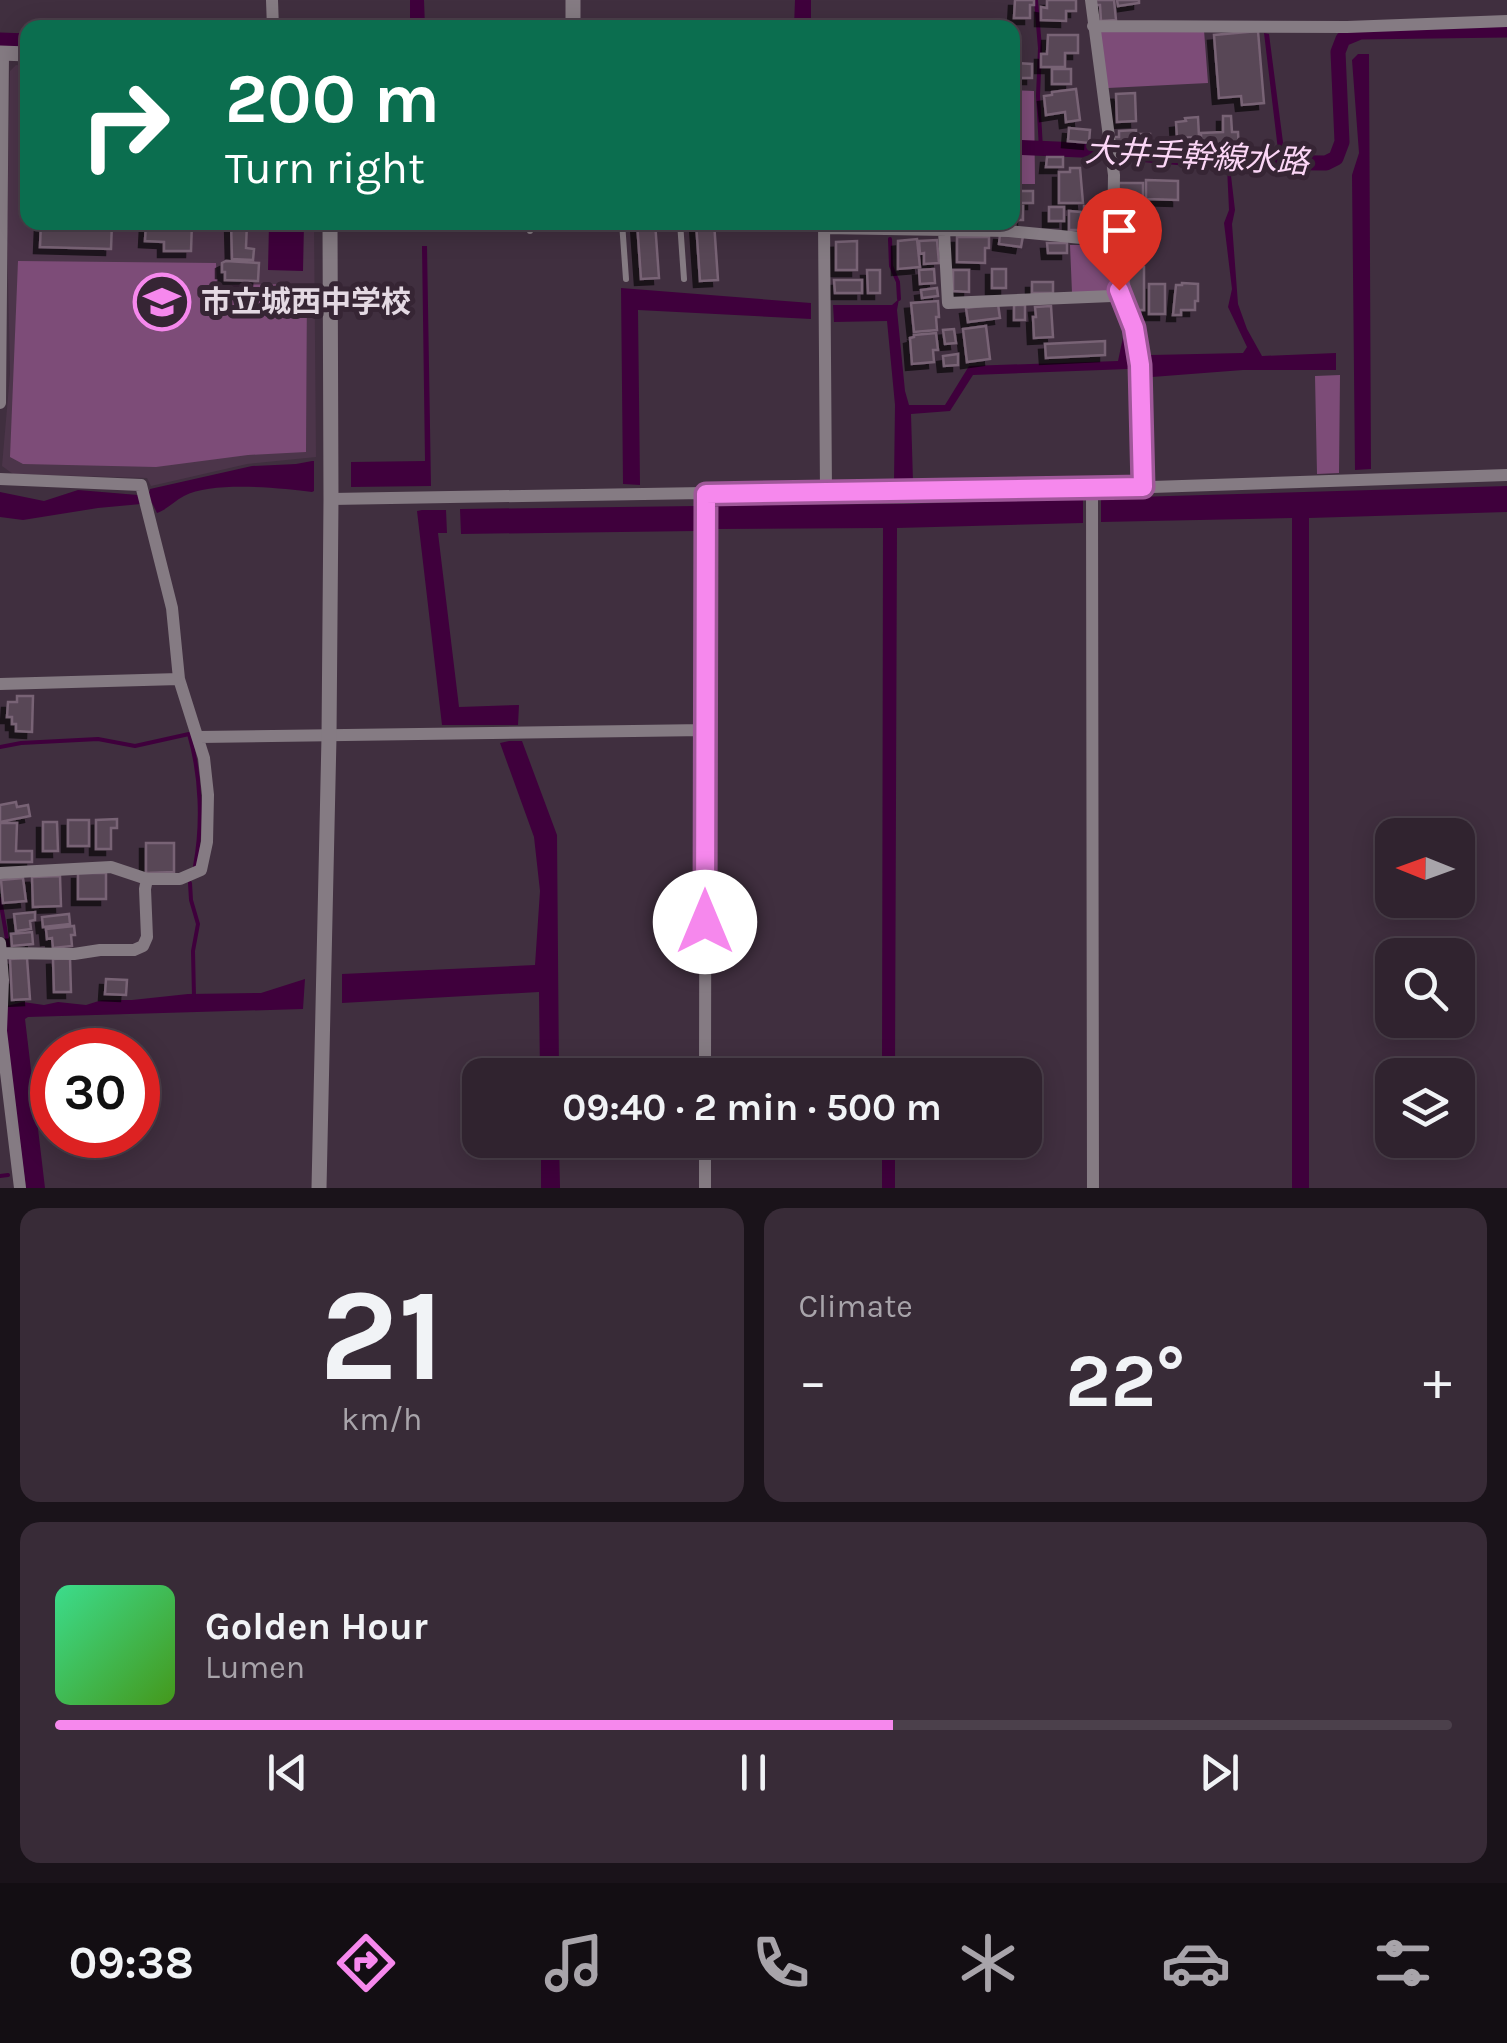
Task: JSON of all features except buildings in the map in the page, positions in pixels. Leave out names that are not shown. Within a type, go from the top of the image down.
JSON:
[{"type":"street","points":[[1091,0],[1114,175],[1119,290],[1134,328],[1140,365],[1143,487]]},
{"type":"street","points":[[1093,26],[1346,27],[1507,21]]},
{"type":"street","points":[[1346,27],[1354,44]]},
{"type":"street","points":[[0,403],[2,53]]},
{"type":"street","points":[[319,1188],[332,499],[330,230]]},
{"type":"street","points":[[824,230],[826,491]]},
{"type":"street","points":[[924,230],[1114,240]]},
{"type":"street","points":[[944,231],[948,303],[1112,296],[1119,290]]},
{"type":"street","points":[[332,499],[1092,489],[1507,474]]},
{"type":"street","points":[[0,479],[141,485],[172,608],[178,679],[199,738],[208,795],[207,842],[201,870],[194,875],[148,879],[112,867],[0,873]]},
{"type":"street","points":[[1092,489],[1092,1188]]},
{"type":"street","points":[[705,1058],[706,494]]},
{"type":"street","points":[[0,684],[178,679]]},
{"type":"street","points":[[199,738],[705,730]]},
{"type":"street","points":[[20,1188],[7,1138],[1,948],[74,954],[134,950],[148,938],[148,879]]},
{"type":"street","points":[[705,1158],[705,1188]]},
{"type":"lane","points":[[623,230],[626,279]]},
{"type":"lane","points":[[681,230],[684,280]]},
{"type":"shaded area","points":[[410,0],[424,0],[425,20],[410,20]]},
{"type":"shaded area","points":[[795,0],[811,0],[811,20],[794,20]]},
{"type":"shaded area","points":[[1098,30],[1204,30],[1208,83],[1108,88]]},
{"type":"shaded area","points":[[1264,33],[1269,34],[1284,150],[1278,150]]},
{"type":"shaded area","points":[[1358,54],[1369,54],[1371,469],[1355,470],[1352,175],[1359,153],[1352,60]]},
{"type":"shaded area","name":"市立城西中学校","points":[[20,65],[20,230],[314,230],[316,457],[247,464],[151,486],[147,478],[13,474],[2,466],[10,374],[10,71]]},
{"type":"shaded area","points":[[1020,90],[1034,91],[1035,184],[1020,184]]},
{"type":"shaded area","points":[[1227,167],[1235,210],[1232,224],[1238,304],[1247,329],[1262,356],[1336,353],[1336,370],[1243,370],[1152,377],[1151,355],[1243,353],[1247,347],[1228,307],[1232,289],[1224,223],[1229,210]]},
{"type":"shaded area","points":[[269,230],[304,230],[303,271],[268,270]]},
{"type":"shaded area","points":[[1070,245],[1101,245],[1107,250],[1112,285],[1105,292],[1072,293]]},
{"type":"shaded area","points":[[422,246],[427,246],[431,486],[351,487],[351,462],[425,461]]},
{"type":"shaded area","name":"市立城西中学校","points":[[18,261],[216,263],[217,285],[307,284],[306,452],[156,467],[23,464],[10,457]]},
{"type":"shaded area","points":[[621,288],[811,303],[811,319],[638,310],[640,485],[623,484]]},
{"type":"shaded area","points":[[899,299],[897,310],[909,405],[945,405],[969,366],[1118,361],[1125,328],[1119,306],[1128,337],[1128,369],[973,375],[950,411],[911,414],[913,482],[894,481],[895,405],[887,321],[834,322],[833,305],[892,305]]},
{"type":"shaded area","points":[[1340,375],[1339,473],[1317,474],[1315,376]]},
{"type":"shaded area","points":[[314,461],[312,492],[212,488],[184,496],[157,513],[152,503],[23,520],[0,517],[0,492],[44,501],[78,490],[138,495],[252,466]]},
{"type":"shaded area","points":[[1507,486],[1507,512],[1309,518],[1309,1188],[1292,1188],[1292,518],[1101,522],[1101,498]]},
{"type":"shaded area","points":[[1083,499],[1083,523],[897,528],[895,1058],[882,1058],[883,528],[715,529],[715,505]]},
{"type":"shaded area","points":[[696,506],[696,531],[461,534],[460,509]]},
{"type":"shaded area","points":[[446,510],[447,533],[438,533],[459,707],[519,705],[518,725],[442,725],[417,511]]},
{"type":"shaded area","points":[[522,741],[557,835],[559,1058],[540,1058],[539,992],[342,1003],[342,974],[535,965],[540,891],[534,837],[500,743]]},
{"type":"shaded area","points":[[305,979],[303,1009],[25,1019],[30,1061],[30,1158],[41,1158],[45,1188],[26,1188],[7,1043],[7,1006],[23,1002],[86,1005],[102,1000],[188,994],[261,993]]},
{"type":"shaded area","points":[[541,1158],[559,1158],[560,1188],[541,1188]]},
{"type":"shaded area","points":[[882,1158],[895,1158],[895,1188],[882,1188]]},
{"type":"waterway","points":[[1036,0],[1041,149]]},
{"type":"waterway","name":"大井手幹線水路","points":[[1020,147],[1229,162],[1326,163],[1336,158],[1342,142],[1338,52],[1343,39],[1360,32],[1507,30]]},
{"type":"waterway","name":"大井手幹線水路","points":[[0,40],[20,41]]},
{"type":"waterway","points":[[890,239],[891,266],[898,282],[899,299]]},
{"type":"waterway","points":[[0,747],[98,739],[135,746],[189,734],[200,800],[195,866]]},
{"type":"waterway","points":[[190,883],[198,924],[193,951],[194,997]]},
{"type":"waterway","points":[[0,899],[8,945]]},
{"type":"waterway","points":[[0,1176],[8,1175]]},
{"type":"place","name":"市立城西中学校","points":[[162,302]]},
{"type":"route","points":[[705,922],[706,494],[1143,487],[1140,365],[1134,328],[1119,290]]}]
